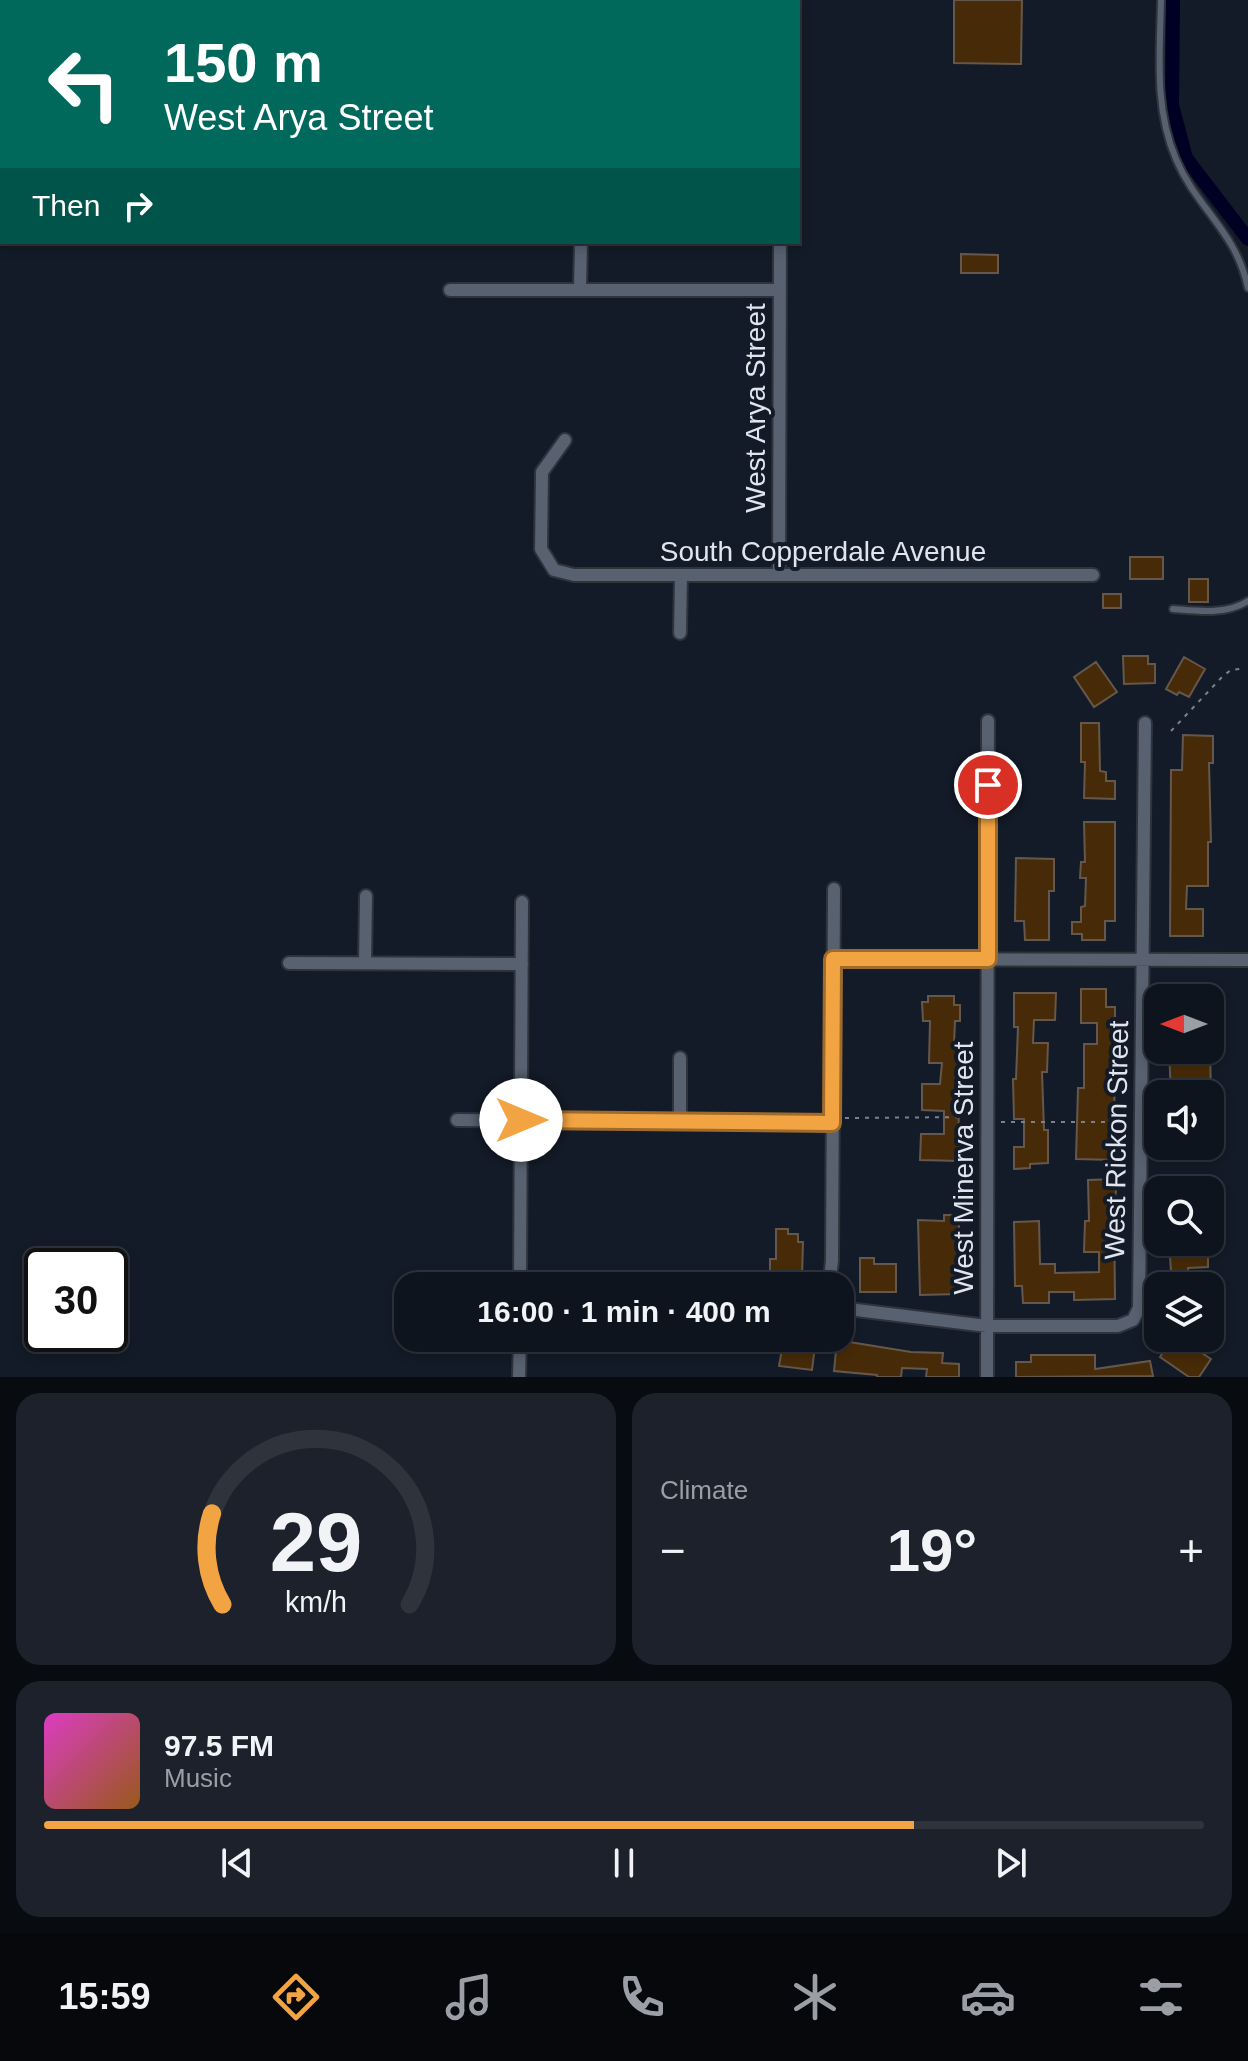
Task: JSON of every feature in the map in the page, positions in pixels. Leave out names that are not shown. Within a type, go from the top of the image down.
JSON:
[{"type":"street","points":[[580,289],[581,244]]},
{"type":"street","name":"West Arya Street","points":[[779,575],[780,244]]},
{"type":"street","points":[[450,290],[779,290]]},
{"type":"street","name":"South Copperdale Avenue","points":[[565,440],[542,472],[541,549],[554,570],[574,575],[1093,575]]},
{"type":"street","points":[[680,633],[681,575]]},
{"type":"street","name":"West Minerva Street","points":[[987,1377],[988,721]]},
{"type":"street","name":"West Rickon Street","points":[[987,1326],[1118,1326],[1133,1320],[1139,1308],[1145,723]]},
{"type":"street","points":[[831,1272],[834,889]]},
{"type":"street","points":[[365,963],[366,896]]},
{"type":"street","points":[[520,1272],[522,902]]},
{"type":"street","points":[[833,959],[1248,960]]},
{"type":"street","points":[[289,963],[522,964]]},
{"type":"street","points":[[680,1058],[680,1122]]},
{"type":"street","points":[[457,1120],[832,1123]]},
{"type":"street","points":[[854,1310],[987,1326]]},
{"type":"street","points":[[519,1377],[520,1352]]},
{"type":"lane","points":[[1161,0],[1159,92],[1163,121],[1176,160],[1193,190],[1233,244],[1248,288]]},
{"type":"lane","points":[[1173,609],[1212,611],[1238,608],[1248,601]]},
{"type":"path","points":[[1171,731],[1223,676],[1231,670],[1240,669]]},
{"type":"building","points":[[954,0],[1022,0],[1021,64],[954,63]]},
{"type":"building","points":[[961,254],[998,255],[998,273],[961,273]]},
{"type":"building","points":[[1130,557],[1163,557],[1163,579],[1130,579]]},
{"type":"building","points":[[1189,579],[1208,579],[1208,602],[1189,602]]},
{"type":"building","points":[[1103,594],[1121,594],[1121,608],[1103,608]]},
{"type":"building","points":[[1123,656],[1148,656],[1148,664],[1155,664],[1155,683],[1124,684]]},
{"type":"building","points":[[1184,657],[1205,669],[1189,697],[1166,689]]},
{"type":"building","points":[[1096,662],[1117,692],[1094,707],[1074,677]]},
{"type":"building","points":[[1081,723],[1099,723],[1100,771],[1106,772],[1106,781],[1115,781],[1115,799],[1084,798],[1085,762],[1081,762]]},
{"type":"building","points":[[1183,735],[1213,736],[1213,763],[1209,763],[1211,842],[1208,842],[1208,886],[1187,886],[1186,909],[1203,909],[1203,936],[1170,936],[1171,770],[1182,770]]},
{"type":"building","points":[[1084,822],[1115,822],[1115,921],[1105,921],[1105,940],[1082,940],[1082,934],[1072,934],[1072,922],[1081,922],[1081,907],[1085,906],[1086,878],[1080,878],[1081,862],[1085,862]]},
{"type":"building","points":[[1016,858],[1054,859],[1054,891],[1049,891],[1049,940],[1025,940],[1024,921],[1015,921]]},
{"type":"building","points":[[1081,989],[1106,989],[1106,1007],[1115,1007],[1114,1160],[1076,1159],[1078,1088],[1084,1088],[1084,1044],[1097,1044],[1097,1023],[1081,1023]]},
{"type":"building","points":[[1014,993],[1056,993],[1055,1020],[1034,1020],[1033,1043],[1048,1043],[1047,1072],[1042,1072],[1048,1163],[1014,1169],[1014,1147],[1024,1147],[1024,1119],[1014,1119],[1013,1079],[1016,1079],[1018,1027],[1014,1027]]},
{"type":"building","points":[[928,996],[954,996],[954,1005],[960,1005],[960,1021],[955,1021],[954,1044],[958,1045],[959,1161],[920,1160],[921,1134],[944,1134],[944,1111],[922,1110],[922,1084],[940,1084],[942,1063],[929,1063],[930,1021],[923,1021],[922,1002],[928,1002]]},
{"type":"building","points":[[1170,1064],[1210,1064],[1211,1080],[1170,1080]]},
{"type":"building","points":[[1117,1179],[1114,1212],[1115,1299],[1074,1300],[1074,1292],[1049,1292],[1049,1303],[1023,1303],[1022,1286],[1015,1286],[1014,1222],[1039,1221],[1040,1264],[1055,1264],[1055,1273],[1099,1272],[1099,1252],[1084,1252],[1085,1221],[1089,1221],[1088,1180]]},
{"type":"building","points":[[944,1215],[959,1215],[959,1294],[920,1295],[918,1220],[944,1221]]},
{"type":"building","points":[[776,1229],[788,1229],[788,1234],[798,1234],[798,1242],[803,1242],[802,1272],[770,1272],[770,1259],[776,1259]]},
{"type":"building","points":[[1170,1256],[1208,1256],[1208,1267],[1171,1272]]},
{"type":"building","points":[[860,1258],[874,1258],[874,1264],[896,1264],[896,1292],[860,1292]]},
{"type":"building","points":[[854,1343],[911,1352],[943,1353],[942,1363],[959,1364],[959,1377],[926,1377],[927,1369],[902,1368],[901,1377],[834,1371],[836,1352],[854,1352]]},
{"type":"building","points":[[782,1352],[814,1352],[812,1370],[779,1366]]},
{"type":"building","points":[[1163,1352],[1200,1352],[1211,1359],[1199,1377],[1189,1377],[1160,1357]]},
{"type":"building","points":[[1031,1355],[1095,1355],[1095,1369],[1150,1361],[1153,1376],[1016,1377],[1016,1362],[1031,1362]]},
{"type":"waterway","points":[[1173,0],[1172,105],[1186,158],[1248,239]]},
{"type":"route","points":[[521,1120],[832,1123],[833,959],[988,959],[988,785]]}]
